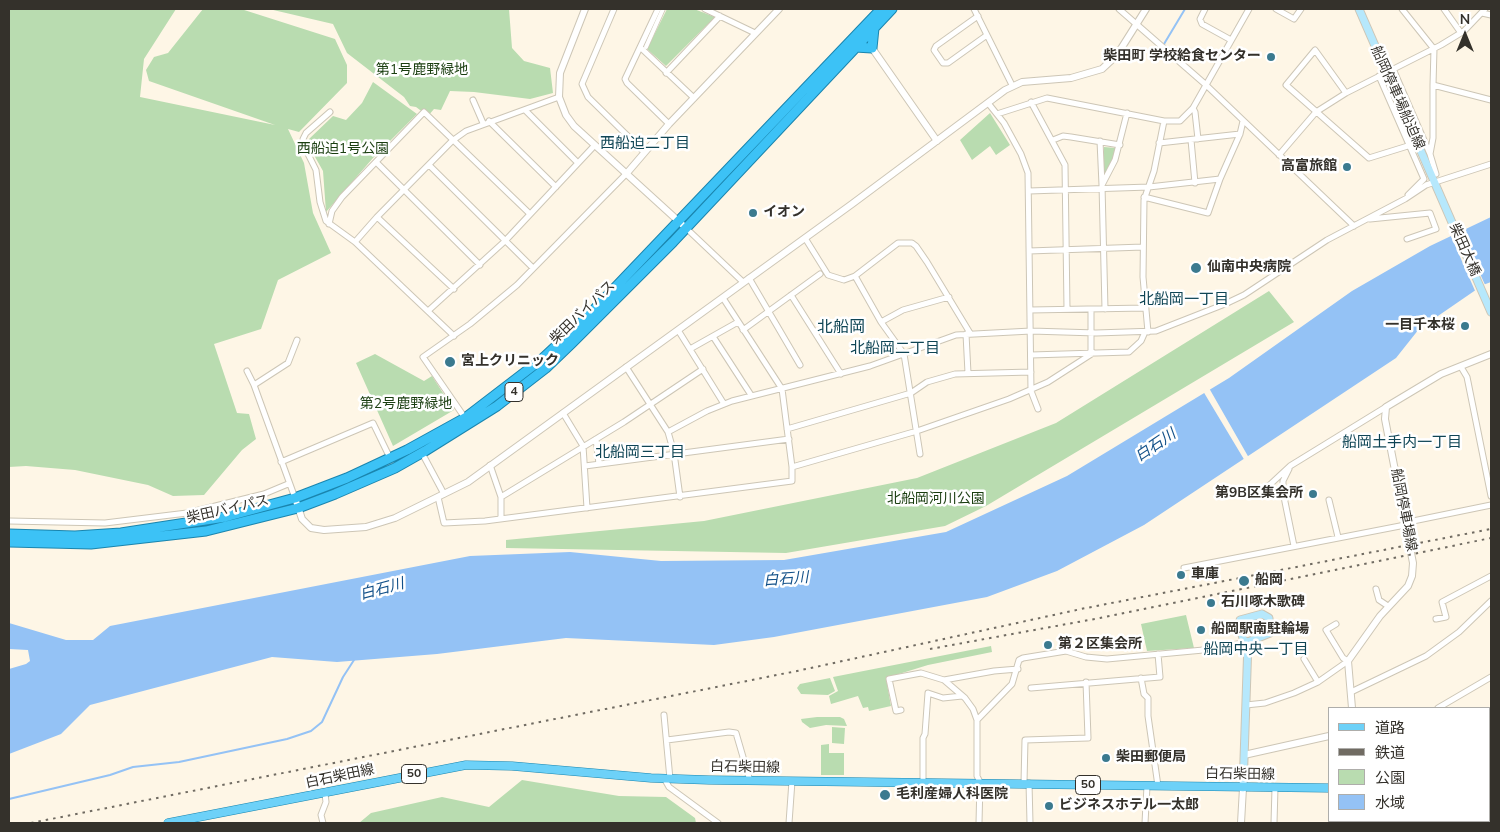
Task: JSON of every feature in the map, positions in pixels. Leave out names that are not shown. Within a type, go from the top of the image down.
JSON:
[{"type":"highway","name":"柴田バイパス","points":[[9,534],[75,536],[170,527],[225,517],[294,498],[390,458],[465,418],[542,359],[586,318],[881,9]]},
{"type":"highway","name":"柴田バイパス","points":[[9,542],[91,544],[170,537],[246,522],[298,508],[371,479],[422,453],[497,406],[546,368],[601,316],[686,228],[892,9]]},
{"type":"highway","points":[[855,47],[872,48],[874,28]]},
{"type":"main road","name":"船岡停車場船迫線","points":[[1359,9],[1382,75],[1435,185]]},
{"type":"main road","name":"柴田大橋","points":[[1435,185],[1491,312]]},
{"type":"main road","points":[[1267,615],[1270,633],[1248,642],[1242,639],[1239,626],[1240,620],[1267,615]]},
{"type":"main road","points":[[1243,788],[1248,642]]},
{"type":"main road","name":"白石柴田線","points":[[168,823],[325,794],[398,777],[466,766],[512,766],[667,778],[750,781],[980,782],[1328,788]]},
{"type":"street","points":[[585,9],[563,64],[559,83],[559,97],[570,120],[678,222],[746,280],[769,311],[800,365]]},
{"type":"street","points":[[614,9],[582,84],[588,97],[644,152]]},
{"type":"street","points":[[643,48],[658,9]]},
{"type":"street","points":[[663,9],[625,79],[669,124]]},
{"type":"street","points":[[705,9],[755,33]]},
{"type":"street","points":[[465,418],[423,357],[454,336],[517,285],[627,173],[669,124],[780,9]]},
{"type":"street","points":[[974,9],[1012,86]]},
{"type":"street","points":[[1119,9],[1205,84],[1354,226]]},
{"type":"street","points":[[246,371],[254,384],[302,519],[311,528],[347,529],[380,524],[468,482],[1012,86],[1031,81],[1077,77],[1097,72],[1117,55],[1146,9]]},
{"type":"street","points":[[1205,9],[1200,19],[1202,24],[1231,40]]},
{"type":"street","points":[[997,114],[1047,98],[1164,121],[1180,121],[1193,108],[1249,9]]},
{"type":"street","points":[[1276,9],[1294,19],[1301,9]]},
{"type":"street","points":[[1402,9],[1434,49],[1430,154]]},
{"type":"street","points":[[1444,9],[1461,32]]},
{"type":"street","points":[[1278,155],[1316,112],[1346,93],[1434,49],[1461,32],[1483,11],[1491,15]]},
{"type":"street","points":[[666,73],[720,16]]},
{"type":"street","points":[[978,16],[936,46],[934,50],[943,63],[948,63],[987,34]]},
{"type":"street","points":[[643,48],[666,73],[694,98]]},
{"type":"street","points":[[872,48],[937,141]]},
{"type":"street","points":[[1346,93],[1315,50],[1286,85],[1369,158],[1411,145]]},
{"type":"street","points":[[1393,69],[1430,154],[1436,174]]},
{"type":"street","points":[[1382,75],[1424,179],[1416,185],[1405,199]]},
{"type":"street","points":[[1433,85],[1491,100]]},
{"type":"street","points":[[355,242],[452,141],[466,131],[486,122],[559,97]]},
{"type":"street","points":[[473,100],[486,122],[556,187]]},
{"type":"street","points":[[1031,102],[1065,165],[1068,309]]},
{"type":"street","points":[[988,103],[997,114],[1021,154],[1028,173],[1031,390],[1038,409]]},
{"type":"street","points":[[1193,108],[1198,139]]},
{"type":"street","points":[[525,110],[578,163]]},
{"type":"street","points":[[330,112],[306,133],[303,139],[305,148],[316,170],[320,202],[326,221],[355,242],[454,336]]},
{"type":"street","points":[[329,225],[328,220],[335,206],[424,112],[530,214]]},
{"type":"street","points":[[1102,187],[1120,144],[1127,113]]},
{"type":"street","points":[[1031,355],[1129,352],[1141,341],[1147,332],[1143,247],[1144,197],[1149,188],[1164,121]]},
{"type":"street","points":[[1144,197],[1208,213],[1220,179],[1240,134],[1243,121]]},
{"type":"street","points":[[1159,143],[1240,134]]},
{"type":"street","points":[[1053,140],[1063,136],[1120,144]]},
{"type":"street","points":[[1191,140],[1195,182]]},
{"type":"street","points":[[1100,141],[1105,309]]},
{"type":"street","points":[[428,311],[505,241],[595,145]]},
{"type":"street","points":[[376,162],[480,265]]},
{"type":"street","points":[[668,432],[707,410],[751,395],[841,374],[904,354],[942,339],[968,333],[1156,331],[1225,304],[1327,240],[1405,199],[1420,188],[1435,185],[1491,164]]},
{"type":"street","points":[[430,166],[533,268]]},
{"type":"street","points":[[1029,191],[1102,187],[1149,188],[1220,179]]},
{"type":"street","points":[[1367,219],[1430,213],[1436,229],[1407,239]]},
{"type":"street","points":[[377,217],[454,289]]},
{"type":"street","points":[[805,238],[832,278],[844,280],[855,276],[898,243],[912,243],[916,246],[968,333],[968,373]]},
{"type":"street","points":[[1029,251],[1143,247]]},
{"type":"street","points":[[743,330],[820,274]]},
{"type":"street","points":[[855,276],[881,322],[904,354],[920,454]]},
{"type":"street","points":[[791,295],[841,374]]},
{"type":"street","points":[[881,322],[902,310],[948,297]]},
{"type":"street","points":[[422,453],[441,496],[444,523],[501,519],[792,481],[789,439],[782,388],[722,298]]},
{"type":"street","points":[[1030,310],[1146,308]]},
{"type":"street","points":[[1091,309],[1092,353]]},
{"type":"street","points":[[690,350],[714,338],[738,322]]},
{"type":"street","points":[[678,330],[724,404]]},
{"type":"street","points":[[714,338],[751,395]]},
{"type":"street","points":[[254,384],[288,363],[297,340]]},
{"type":"street","points":[[792,467],[917,431],[1031,390],[1064,373],[1092,353]]},
{"type":"street","points":[[1262,492],[1290,466],[1438,376],[1491,354]]},
{"type":"street","points":[[626,367],[668,432],[674,454],[680,497]]},
{"type":"street","points":[[1461,367],[1467,377],[1491,496]]},
{"type":"street","points":[[501,497],[596,439],[703,369]]},
{"type":"street","points":[[787,429],[911,393],[927,382],[955,374],[1031,372]]},
{"type":"street","name":"船岡停車場線","points":[[1348,661],[1388,606],[1408,586],[1412,576],[1413,563],[1385,419],[1386,408]]},
{"type":"street","points":[[563,413],[583,446],[587,508]]},
{"type":"street","points":[[281,462],[374,423],[390,458]]},
{"type":"street","points":[[596,439],[599,464]]},
{"type":"street","points":[[585,466],[789,439]]},
{"type":"street","points":[[490,465],[501,497],[501,519]]},
{"type":"street","points":[[1290,466],[1283,481],[1283,492],[1294,546]]},
{"type":"street","points":[[9,521],[105,523],[187,513],[264,494],[288,484]]},
{"type":"street","points":[[1329,500],[1338,537]]},
{"type":"street","points":[[1184,568],[1406,524],[1491,505]]},
{"type":"street","points":[[1436,619],[1446,617],[1442,602],[1491,576]]},
{"type":"street","points":[[1376,589],[1379,600],[1388,606]]},
{"type":"street","points":[[1351,692],[1426,656],[1460,632],[1491,601]]},
{"type":"street","points":[[1336,624],[1326,630],[1344,658],[1348,661],[1352,707]]},
{"type":"street","points":[[977,720],[1012,684],[1018,669],[1019,660],[1054,652],[1071,652],[1099,659],[1228,647],[1248,642]]},
{"type":"street","points":[[1031,688],[1160,677],[1158,654]]},
{"type":"street","points":[[1304,659],[1318,682]]},
{"type":"street","points":[[1246,705],[1265,703],[1318,682],[1348,661]]},
{"type":"street","points":[[944,680],[994,671],[1018,669]]},
{"type":"street","points":[[901,710],[896,711],[889,679],[921,673],[944,680],[973,709],[977,720],[977,776],[980,782],[979,823]]},
{"type":"street","points":[[1440,707],[1491,677]]},
{"type":"street","points":[[1141,678],[1144,694],[1148,698],[1148,716],[1158,786]]},
{"type":"street","points":[[1030,823],[1025,740],[1088,738],[1086,682]]},
{"type":"street","points":[[922,782],[923,738],[925,734],[928,693],[943,698],[962,696]]},
{"type":"street","points":[[664,715],[668,740],[667,778],[669,787],[718,823]]},
{"type":"street","points":[[668,740],[729,732],[736,733],[750,781]]},
{"type":"street","points":[[1244,755],[1328,736]]},
{"type":"street","points":[[789,823],[792,781]]},
{"type":"street","points":[[1145,823],[1147,786]]},
{"type":"street","points":[[1241,823],[1243,788]]},
{"type":"street","points":[[1274,823],[1275,788]]},
{"type":"street","points":[[323,823],[321,816],[326,802],[325,794]]},
{"type":"green space","points":[[9,9],[176,9],[144,59],[140,97],[275,125],[149,81],[146,70],[154,57],[168,53],[203,9],[241,9],[335,39],[347,65],[347,83],[299,132],[288,129],[304,163],[313,213],[331,253],[278,280],[261,329],[214,344],[237,413],[249,414],[256,439],[242,450],[204,495],[173,496],[148,485],[75,470],[26,466],[9,467]]},
{"type":"green space","name":"第1号鹿野緑地","points":[[269,9],[509,9],[512,48],[524,61],[550,68],[553,93],[530,99],[450,91],[441,110],[434,109],[428,116],[416,107],[410,106],[404,97],[347,53],[333,24]]},
{"type":"green space","points":[[667,9],[694,9],[715,17],[666,66],[647,49]]},
{"type":"green space","name":"西船迫1号公園","points":[[373,82],[417,114],[373,158],[326,212],[323,171],[310,148],[309,139],[333,116],[346,120],[362,103]]},
{"type":"green space","points":[[990,113],[1010,145],[996,155],[990,146],[972,160],[960,140]]},
{"type":"green space","points":[[1104,147],[1116,148],[1107,174],[1104,173]]},
{"type":"green space","name":"北船岡河川公園","points":[[1269,291],[1294,322],[986,506],[945,526],[786,553],[506,548],[506,540],[704,521],[917,478],[1056,423]]},
{"type":"green space","name":"第2号鹿野緑地","points":[[375,354],[424,381],[432,376],[454,410],[393,446],[356,363]]},
{"type":"green space","points":[[1186,615],[1194,648],[1147,651],[1141,624]]},
{"type":"green space","points":[[991,646],[992,652],[928,665],[886,678],[891,706],[869,711],[868,707],[863,708],[858,696],[831,704],[829,696],[838,691],[833,677]]},
{"type":"green space","points":[[830,678],[835,691],[828,695],[801,694],[797,688],[800,684]]},
{"type":"green space","points":[[840,717],[844,719],[847,726],[826,725],[810,728],[801,719]]},
{"type":"green space","points":[[832,727],[845,728],[844,744],[832,743]]},
{"type":"green space","points":[[829,744],[829,753],[844,753],[844,775],[821,775],[821,745]]},
{"type":"green space","points":[[522,780],[619,796],[666,797],[695,818],[696,823],[359,823],[371,813],[442,797],[489,807]]},
{"type":"water","name":"白石川","points":[[1491,217],[1491,282],[1483,285],[1419,329],[1396,358],[1144,525],[1057,571],[987,597],[774,637],[714,645],[566,638],[437,654],[337,662],[272,657],[90,705],[61,734],[9,754],[9,669],[30,661],[28,650],[9,649],[9,623],[66,640],[93,640],[110,626],[470,556],[570,552],[661,561],[784,560],[946,532],[1067,476],[1229,378],[1352,291],[1430,246]]},
{"type":"pier","points":[[1460,229],[1486,287],[1476,293],[1450,234]]},
{"type":"pier","points":[[1209,388],[1249,458],[1245,461],[1203,391]]},
{"type":"waterway","points":[[1164,44],[1185,9]]},
{"type":"waterway","points":[[9,799],[110,775],[133,767],[179,762],[287,739],[311,731],[322,722],[343,677],[354,660]]},
{"type":"railway","points":[[31,823],[797,671],[1081,609],[1491,529]]},
{"type":"railway","points":[[930,649],[1100,618],[1491,538]]},
{"type":"place","name":"柴田町 学校給食センター","points":[[1271,57]]},
{"type":"place","name":"高富旅館","points":[[1347,167]]},
{"type":"place","name":"イオン","points":[[753,213]]},
{"type":"place","name":"仙南中央病院","points":[[1196,268]]},
{"type":"place","name":"一目千本桜","points":[[1465,326]]},
{"type":"place","name":"宮上クリニック","points":[[450,362]]},
{"type":"place","name":"第9B区集会所","points":[[1313,494]]},
{"type":"place","name":"車庫","points":[[1181,575]]},
{"type":"place","name":"船岡","points":[[1244,581]]},
{"type":"place","name":"石川啄木歌碑","points":[[1211,603]]},
{"type":"place","name":"船岡駅南駐輪場","points":[[1201,630]]},
{"type":"place","name":"第２区集会所","points":[[1048,645]]},
{"type":"place","name":"柴田郵便局","points":[[1106,758]]},
{"type":"place","name":"毛利産婦人科医院","points":[[885,795]]},
{"type":"place","name":"ビジネスホテル一太郎","points":[[1049,806]]},
{"type":"district","name":"西船迫二丁目","points":[[645,144]]},
{"type":"district","name":"北船岡一丁目","points":[[1184,300]]},
{"type":"district","name":"北船岡","points":[[841,328]]},
{"type":"district","name":"北船岡二丁目","points":[[895,349]]},
{"type":"district","name":"船岡土手内一丁目","points":[[1402,443]]},
{"type":"district","name":"北船岡三丁目","points":[[640,453]]},
{"type":"district","name":"船岡中央一丁目","points":[[1256,650]]}]
